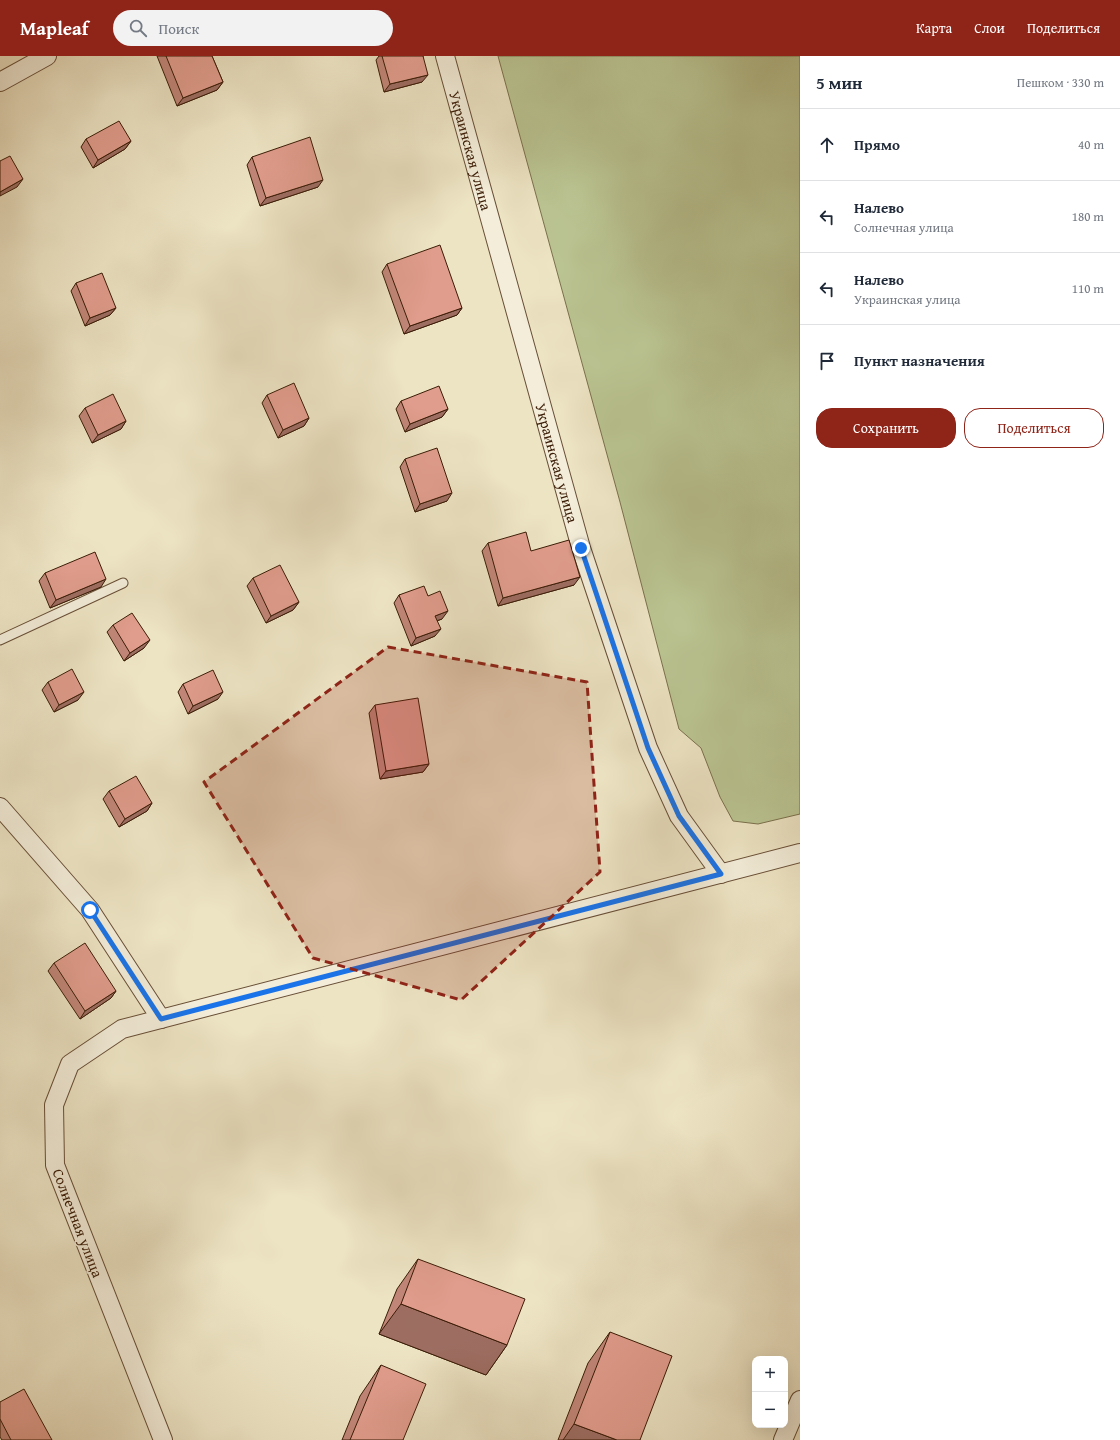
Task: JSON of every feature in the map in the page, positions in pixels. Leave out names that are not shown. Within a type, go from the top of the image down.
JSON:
[{"type":"street","points":[[0,82],[47,56]]},
{"type":"street","name":"Украинская улица","points":[[445,56],[581,548],[648,748],[679,816],[721,874]]},
{"type":"street","points":[[0,807],[90,910],[161,1019]]},
{"type":"street","name":"Солнечная улица","points":[[163,1440],[55,1166],[54,1105],[70,1064],[122,1029],[800,853]]},
{"type":"street","points":[[783,1440],[800,1400]]},
{"type":"lane","points":[[0,640],[123,583]]},
{"type":"highlighted area","points":[[388,647],[587,682],[600,872],[461,1000],[313,958],[204,782]]},
{"type":"green space","points":[[498,56],[800,56],[800,814],[758,824],[733,821],[720,797],[701,748],[679,729],[620,502]]},
{"type":"building","points":[[166,56],[212,56],[223,82],[183,98]]},
{"type":"building","points":[[382,56],[423,56],[428,75],[390,84]]},
{"type":"building","points":[[119,121],[131,141],[98,160],[86,139]]},
{"type":"building","points":[[310,137],[323,180],[266,198],[252,157]]},
{"type":"building","points":[[10,156],[23,179],[0,192],[0,161]]},
{"type":"building","points":[[440,245],[462,308],[410,326],[387,264]]},
{"type":"building","points":[[102,273],[116,308],[90,318],[76,283]]},
{"type":"building","points":[[294,383],[309,418],[283,430],[267,395]]},
{"type":"building","points":[[439,386],[448,409],[410,424],[401,401]]},
{"type":"building","points":[[113,394],[126,421],[98,435],[85,408]]},
{"type":"building","points":[[437,448],[452,493],[420,504],[405,459]]},
{"type":"building","points":[[526,532],[531,551],[569,540],[580,577],[503,598],[488,543]]},
{"type":"building","points":[[95,552],[106,579],[56,600],[45,573]]},
{"type":"building","points":[[280,565],[299,602],[271,616],[253,578]]},
{"type":"building","points":[[424,586],[428,596],[440,591],[448,611],[435,616],[441,629],[416,638],[399,595]]},
{"type":"building","points":[[132,613],[150,640],[130,653],[113,625]]},
{"type":"building","points":[[72,669],[84,692],[59,705],[48,682]]},
{"type":"building","points":[[213,670],[223,692],[193,706],[183,684]]},
{"type":"building","points":[[418,698],[429,764],[386,771],[375,705]]},
{"type":"building","points":[[136,776],[152,803],[125,819],[109,791]]},
{"type":"building","points":[[85,943],[116,991],[85,1011],[54,963]]},
{"type":"building","points":[[418,1259],[525,1299],[507,1345],[401,1304]]},
{"type":"building","points":[[610,1332],[672,1356],[640,1440],[617,1440],[574,1424]]},
{"type":"building","points":[[381,1365],[426,1384],[403,1440],[350,1440]]},
{"type":"building","points":[[24,1389],[52,1440],[11,1440],[0,1419],[0,1402]]},
{"type":"route","points":[[90,910],[161,1019],[721,874],[679,816],[648,748],[581,548]]}]
